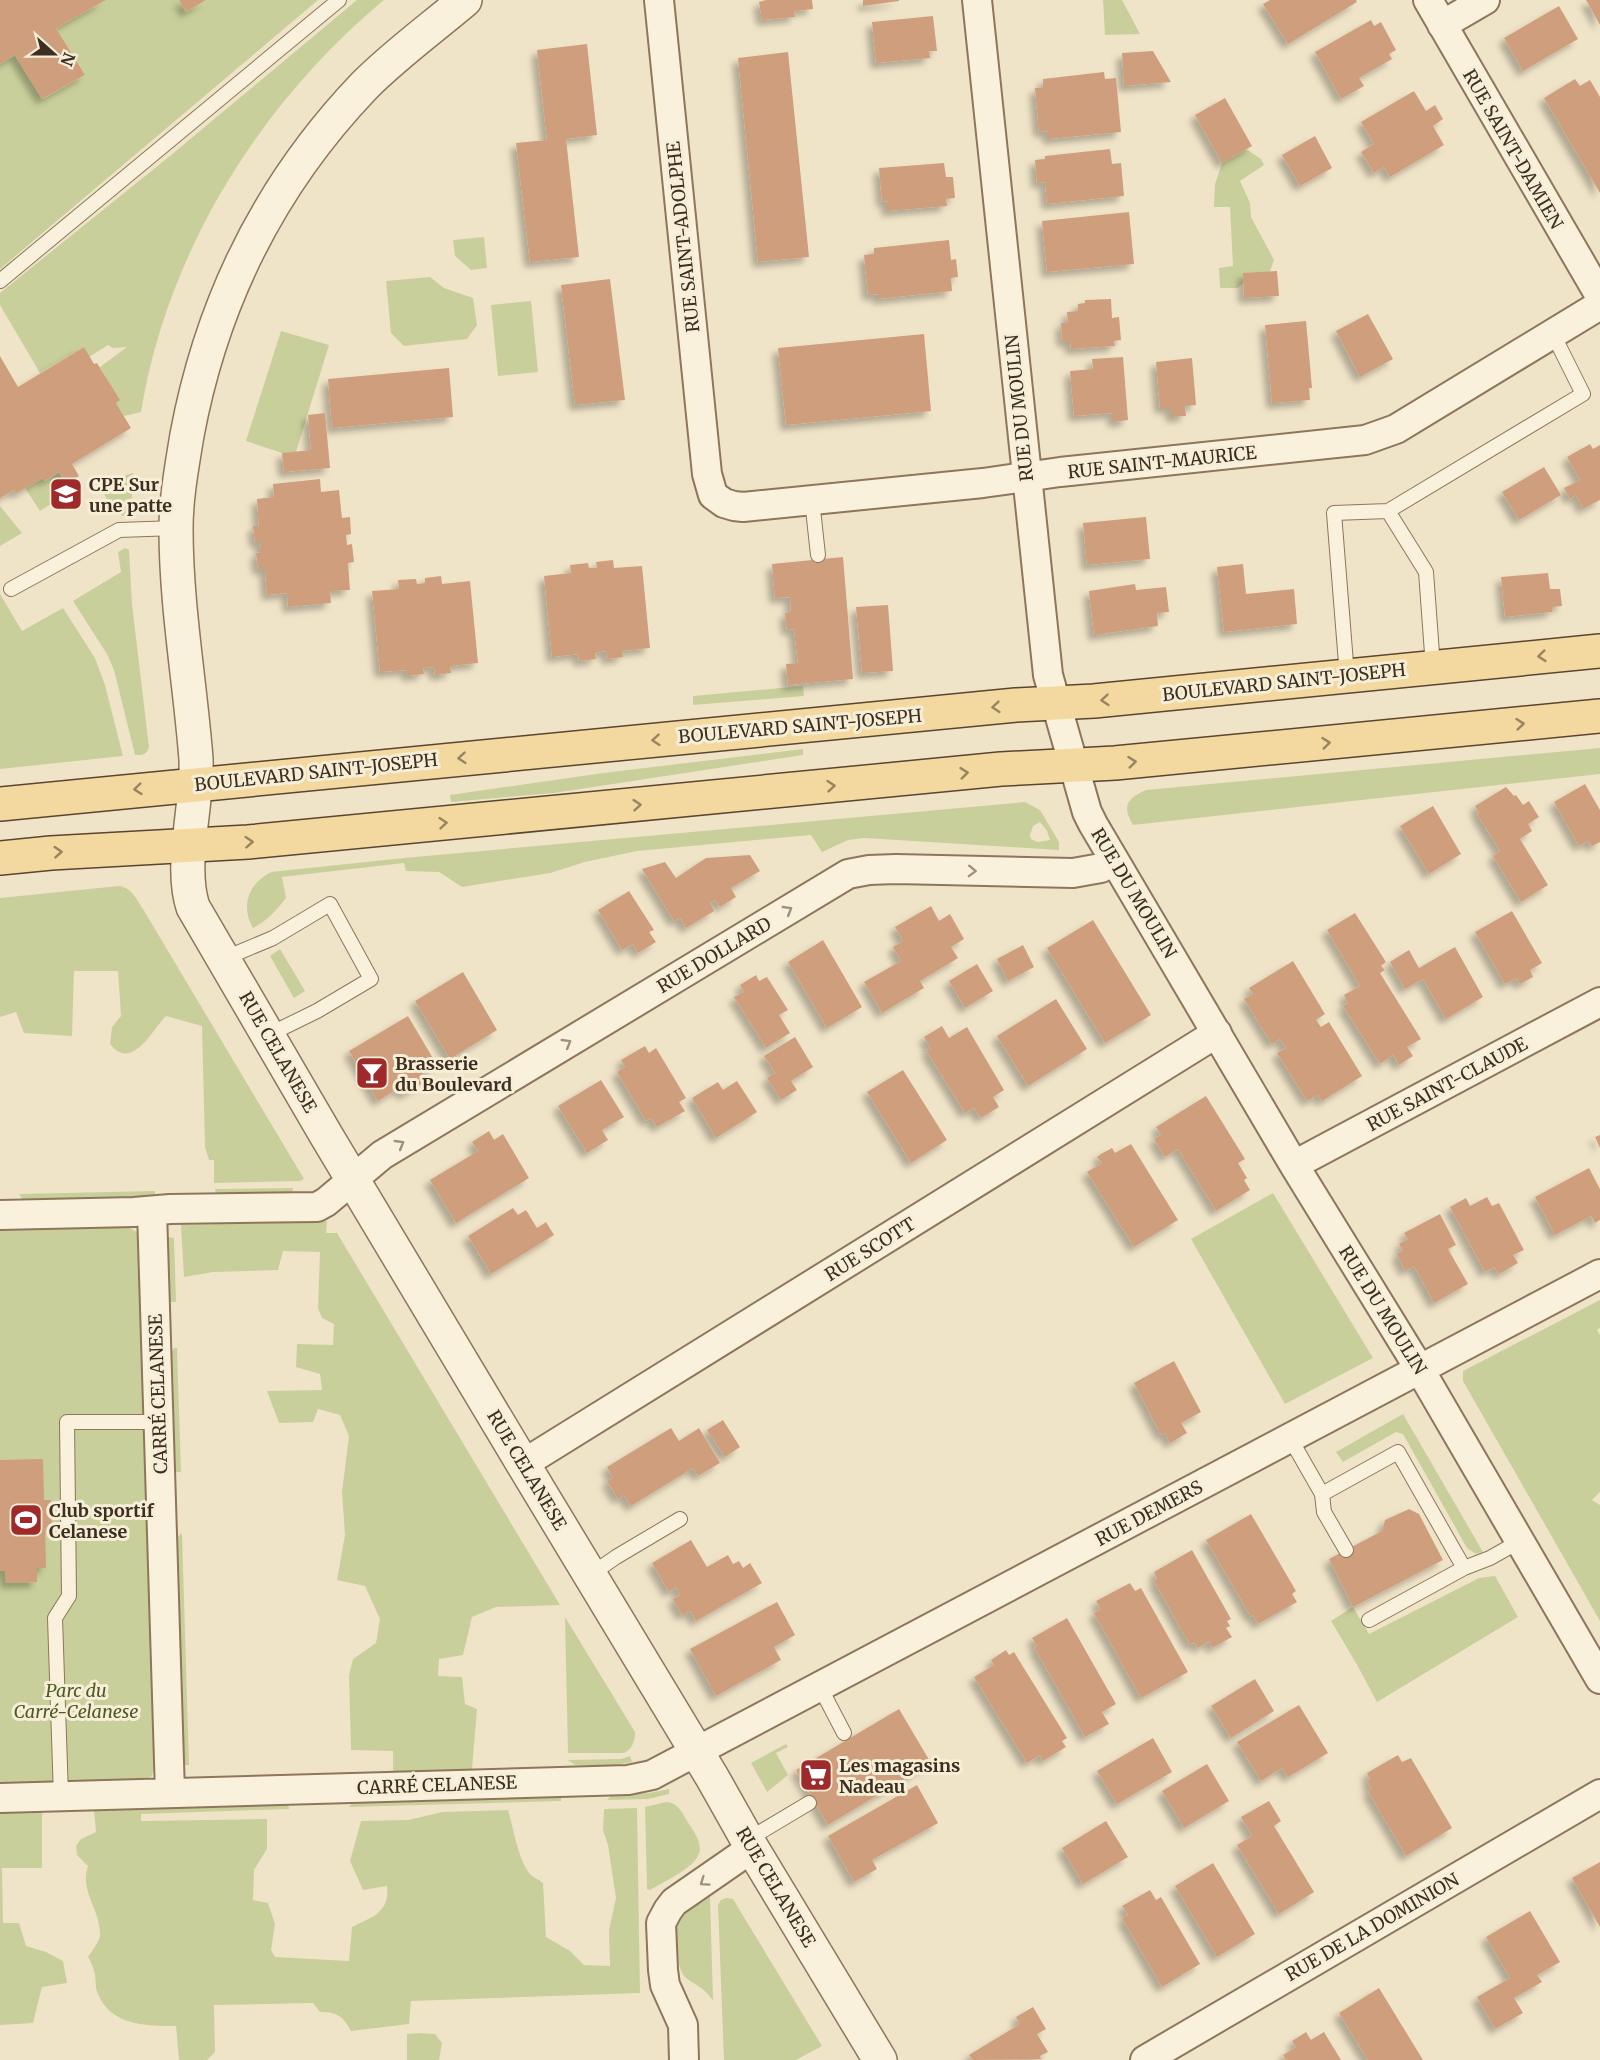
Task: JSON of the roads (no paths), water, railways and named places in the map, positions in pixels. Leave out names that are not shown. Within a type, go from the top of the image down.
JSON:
[{"type":"main road","name":"BOULEVARD SAINT-JOSEPH","points":[[0,804],[1004,706],[1055,704],[1600,651]]},
{"type":"main road","points":[[0,858],[248,842],[989,771],[1073,767],[1600,716]]},
{"type":"street","name":"RUE CELANESE","points":[[465,0],[398,55],[347,105],[305,156],[250,243],[220,314],[197,386],[182,465],[176,528],[180,601],[195,735],[196,784],[187,878],[189,894],[193,907],[353,1179],[879,2060]]},
{"type":"street","name":"RUE SAINT-ADOLPHE","points":[[659,0],[707,474]]},
{"type":"street","name":"RUE DU MOULIN","points":[[977,0],[1048,675],[1073,767],[1093,824],[1294,1165],[1419,1368],[1600,1679]]},
{"type":"street","name":"RUE SAINT-DAMIEN","points":[[1428,0],[1600,296]]},
{"type":"street","points":[[1442,25],[1485,0]]},
{"type":"street","name":"RUE SAINT-MAURICE","points":[[707,474],[713,495],[734,507],[1346,444],[1383,435],[1600,305]]},
{"type":"street","name":"RUE DOLLARD","points":[[353,1179],[382,1155],[848,874],[869,870],[896,869],[1074,873],[1101,868],[1114,861]]},
{"type":"street","name":"RUE SAINT-CLAUDE","points":[[1294,1165],[1600,1002]]},
{"type":"street","name":"RUE SCOTT","points":[[523,1464],[1217,1033]]},
{"type":"street","points":[[0,1215],[317,1207],[353,1179]]},
{"type":"street","name":"CARRÉ CELANESE","points":[[152,1211],[170,1793]]},
{"type":"street","name":"RUE DEMERS","points":[[697,1752],[1600,1274]]},
{"type":"street","name":"CARRÉ CELANESE","points":[[0,1798],[628,1780],[652,1775],[697,1752]]},
{"type":"street","name":"RUE DE LA DOMINION","points":[[1145,2060],[1600,1794]]},
{"type":"street","points":[[684,2060],[683,2025],[665,1985],[661,1927],[663,1918],[674,1902],[749,1844]]},
{"type":"lane","points":[[0,281],[339,0]]},
{"type":"lane","points":[[1347,675],[1334,513],[1388,511],[1583,394],[1553,334]]},
{"type":"lane","points":[[812,500],[818,555]]},
{"type":"lane","points":[[1388,511],[1426,572],[1433,667]]},
{"type":"lane","points":[[11,590],[118,530],[176,528]]},
{"type":"lane","points":[[223,959],[273,938],[330,904],[371,979],[317,1011],[268,1035]]},
{"type":"lane","points":[[61,1796],[55,1618],[69,1596],[67,1422],[159,1422]]},
{"type":"lane","points":[[1290,1438],[1322,1494],[1324,1512],[1346,1550]]},
{"type":"lane","points":[[1322,1494],[1398,1452],[1464,1568]]},
{"type":"lane","points":[[590,1575],[680,1519]]},
{"type":"lane","points":[[1369,1620],[1464,1568],[1490,1558],[1520,1541]]},
{"type":"lane","points":[[820,1687],[844,1733]]},
{"type":"lane","points":[[749,1844],[809,1803]]},
{"type":"place","name":"CPE Sur une patte","points":[[66,494]]},
{"type":"place","name":"Brasserie du Boulevard","points":[[372,1073]]},
{"type":"place","name":"Club sportif Celanese","points":[[26,1520]]},
{"type":"place","name":"Les magasins Nadeau","points":[[816,1775]]},
{"type":"park label","name":"Parc du Carré-Celanese","points":[[76,1700]]}]
